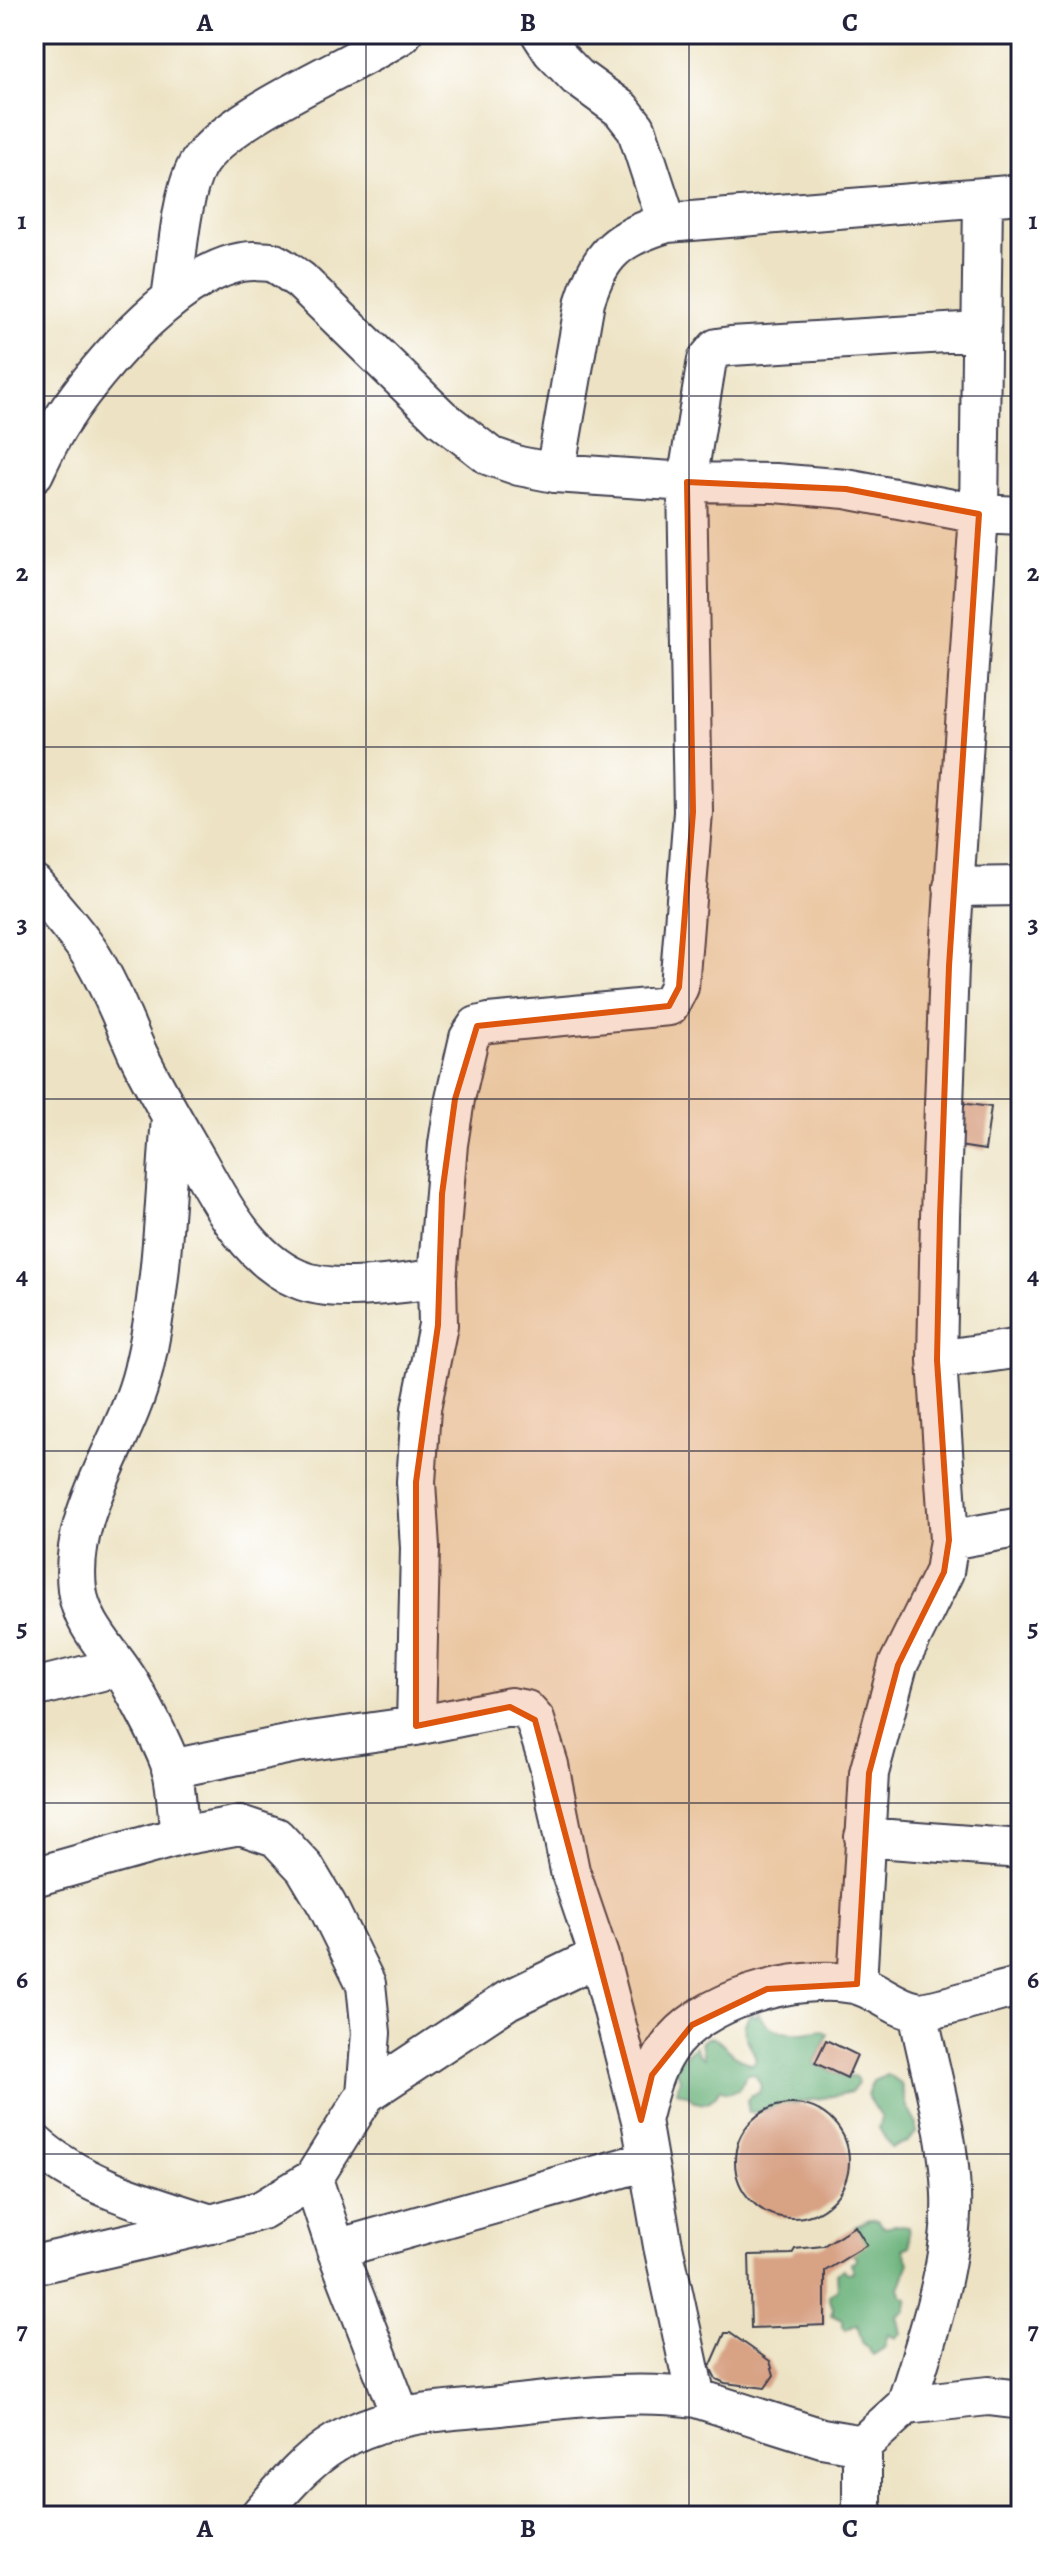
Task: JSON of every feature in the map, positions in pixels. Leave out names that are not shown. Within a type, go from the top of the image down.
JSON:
[{"type":"street","points":[[171,298],[188,187],[198,164],[237,126],[402,34]]},
{"type":"street","points":[[541,34],[552,51],[577,77],[621,109],[636,128],[667,223]]},
{"type":"street","points":[[555,473],[585,301],[593,276],[610,252],[636,232],[667,223],[1021,194]]},
{"type":"street","points":[[857,1984],[869,1773],[898,1665],[944,1572],[949,1540],[937,1360],[940,1216],[953,887],[979,514],[983,197]]},
{"type":"street","points":[[34,473],[63,418],[92,380],[171,298],[208,273],[242,261],[273,262],[300,280],[441,418],[490,456],[519,466],[555,473],[846,489],[979,514],[1021,516]]},
{"type":"street","points":[[416,1726],[420,1548],[416,1482],[421,1409],[438,1325],[437,1279],[442,1194],[455,1099],[469,1038],[477,1026],[669,1006],[679,987],[693,812],[687,482],[707,360],[717,348],[979,331]]},
{"type":"street","points":[[34,884],[90,954],[115,999],[171,1118],[225,1211],[267,1259],[299,1280],[332,1286],[437,1279]]},
{"type":"street","points":[[953,887],[1021,886]]},
{"type":"street","points":[[171,1118],[157,1307],[142,1376],[82,1524],[77,1558],[77,1590],[83,1614],[129,1682],[171,1769],[180,1836]]},
{"type":"street","points":[[937,1360],[1021,1348]]},
{"type":"street","points":[[949,1540],[1021,1527]]},
{"type":"street","points":[[34,1688],[118,1667]]},
{"type":"street","points":[[171,1769],[296,1743],[416,1726],[510,1707],[526,1710],[535,1720],[549,1765],[570,1871],[599,1956],[641,2120],[683,2350],[696,2398]]},
{"type":"street","points":[[34,1877],[180,1836],[240,1825],[276,1837],[305,1868],[366,1984],[371,2033],[366,2094]]},
{"type":"street","points":[[864,1837],[1021,1849]]},
{"type":"street","points":[[34,2265],[262,2210],[313,2179],[366,2094],[508,2000],[599,1956]]},
{"type":"street","points":[[641,2120],[652,2075],[669,2047],[692,2025],[726,2004],[767,1989],[813,1983],[857,1984],[918,2012],[1021,1986]]},
{"type":"street","points":[[862,2516],[862,2445],[906,2405],[927,2341],[945,2268],[951,2196],[944,2136],[918,2012]]},
{"type":"street","points":[[34,2143],[53,2160],[84,2177],[146,2203],[211,2224]]},
{"type":"street","points":[[336,2249],[647,2161]]},
{"type":"street","points":[[313,2179],[336,2249],[401,2417]]},
{"type":"street","points":[[259,2516],[313,2457],[351,2435],[401,2417],[608,2395],[659,2393],[696,2398],[822,2438],[862,2445]]},
{"type":"street","points":[[906,2405],[988,2396],[1021,2400]]},
{"type":"highlighted area","points":[[687,482],[846,489],[979,514],[949,966],[940,1216],[937,1360],[949,1540],[944,1572],[898,1665],[869,1773],[857,1984],[767,1989],[692,2025],[652,2075],[641,2120],[535,1720],[510,1707],[416,1726],[416,1482],[438,1325],[442,1194],[455,1099],[477,1026],[669,1006],[679,987],[693,812]]},
{"type":"green space","points":[[758,2012],[769,2026],[777,2030],[804,2033],[822,2030],[828,2034],[815,2063],[846,2078],[854,2076],[858,2084],[851,2092],[749,2113],[747,2100],[759,2093],[761,2086],[756,2075],[748,2073],[738,2090],[727,2093],[720,2089],[705,2103],[696,2102],[677,2091],[680,2078],[673,2067],[695,2046],[704,2058],[701,2042],[707,2038],[716,2038],[751,2065],[756,2060],[746,2037],[745,2026],[751,2014],[755,2017]]},
{"type":"green space","points":[[888,2075],[901,2084],[907,2107],[916,2123],[916,2133],[907,2142],[891,2148],[879,2128],[882,2118],[867,2095],[873,2081]]},
{"type":"green space","points":[[869,2219],[877,2220],[883,2227],[908,2227],[910,2246],[903,2249],[909,2263],[899,2288],[902,2296],[908,2298],[905,2311],[897,2316],[901,2333],[895,2338],[888,2334],[884,2348],[873,2355],[862,2342],[857,2324],[846,2330],[842,2327],[842,2320],[831,2315],[833,2308],[829,2295],[838,2290],[837,2274],[843,2269],[846,2273],[853,2272],[851,2262],[856,2261],[857,2257],[849,2251],[855,2226]]},
{"type":"building","points":[[945,1101],[991,1107],[985,1150],[939,1143]]},
{"type":"building","points":[[826,2040],[857,2055],[847,2078],[815,2063]]},
{"type":"building","points":[[792,2104],[814,2108],[832,2121],[845,2139],[849,2161],[845,2183],[832,2201],[814,2214],[792,2218],[770,2214],[752,2201],[739,2183],[735,2161],[739,2139],[752,2121],[770,2108]]},
{"type":"building","points":[[855,2226],[867,2245],[825,2271],[825,2325],[751,2328],[749,2255],[792,2254],[795,2249],[823,2246]]},
{"type":"building","points":[[725,2333],[730,2333],[770,2361],[774,2375],[765,2388],[716,2379],[710,2367]]}]
